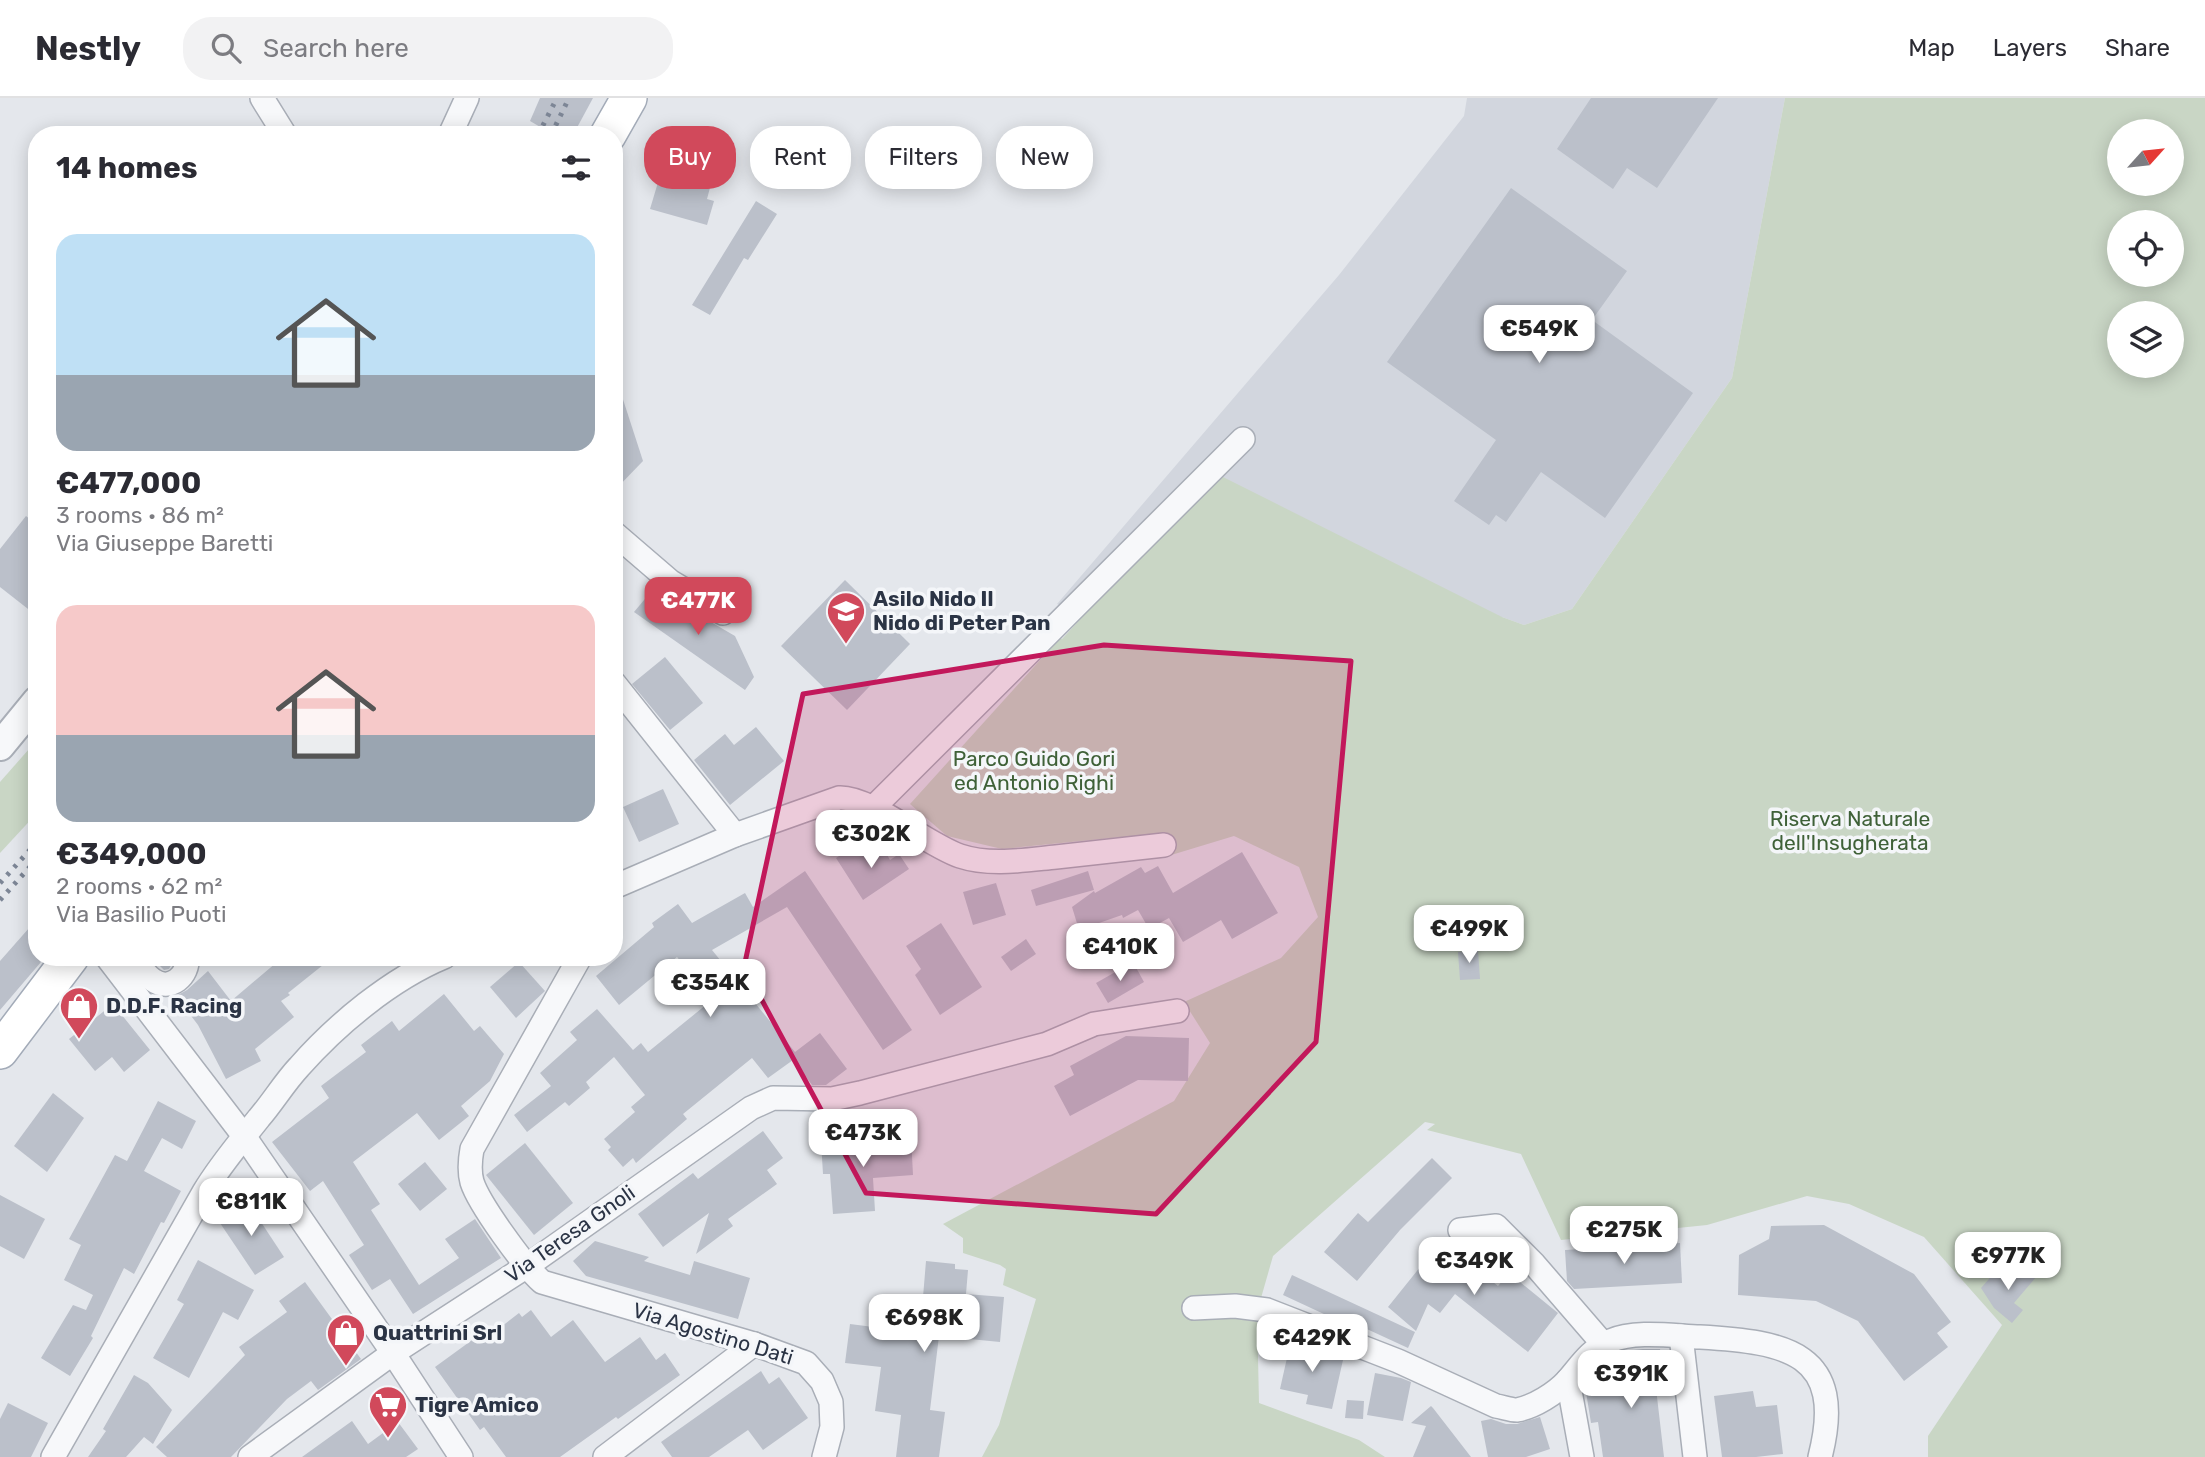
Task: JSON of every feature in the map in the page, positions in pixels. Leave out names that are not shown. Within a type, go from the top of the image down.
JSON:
[{"type":"main road","points":[[613,126],[629,98]]},
{"type":"main road","points":[[0,1051],[64,966]]},
{"type":"street","points":[[262,98],[279,126]]},
{"type":"street","points":[[454,126],[467,98]]},
{"type":"street","points":[[872,809],[1243,439]]},
{"type":"street","points":[[623,541],[671,582],[723,613]]},
{"type":"street","points":[[623,693],[735,835]]},
{"type":"street","points":[[0,746],[28,712]]},
{"type":"street","points":[[623,887],[735,835],[831,799],[845,797],[872,809],[946,851],[987,861],[1036,859],[1164,845]]},
{"type":"street","points":[[114,966],[244,1136],[461,1457]]},
{"type":"street","points":[[141,966],[151,979],[162,984],[173,982],[184,974],[187,966]]},
{"type":"street","points":[[53,1457],[204,1192],[244,1136],[298,1068],[323,1043],[396,983],[425,966]]},
{"type":"street","name":"Via Agostino Dati","points":[[575,966],[479,1137],[471,1156],[471,1179],[477,1193],[527,1266],[542,1282],[754,1344],[801,1360],[812,1368],[830,1397],[833,1418],[824,1457]]},
{"type":"street","name":"Via Teresa Gnoli","points":[[250,1457],[393,1353],[527,1266],[690,1149],[762,1102],[782,1098],[832,1098],[1047,1044],[1094,1024],[1177,1011]]},
{"type":"street","points":[[1460,1230],[1496,1226],[1534,1264],[1604,1345]]},
{"type":"street","points":[[1194,1308],[1248,1306],[1267,1310],[1332,1334],[1496,1406],[1509,1409],[1535,1403],[1558,1390],[1587,1356],[1604,1345],[1626,1338],[1664,1334],[1753,1342],[1793,1353],[1810,1363],[1818,1374],[1826,1399],[1826,1429],[1820,1457]]},
{"type":"street","points":[[1681,1336],[1695,1457]]},
{"type":"street","points":[[605,1457],[754,1344]]},
{"type":"street","points":[[1568,1380],[1582,1457]]},
{"type":"highlighted area","points":[[1104,645],[1351,661],[1316,1042],[1156,1214],[866,1193],[744,967],[803,694]]},
{"type":"shaded area","points":[[1467,98],[1785,98],[1732,378],[1572,609],[1524,625],[1502,617],[1142,643],[1057,604],[1339,275],[1464,116]]},
{"type":"green space","name":"Riserva Naturale dell'Insugherata","points":[[1785,98],[2205,98],[2205,1457],[1928,1457],[1928,1436],[2002,1325],[1924,1237],[1849,1204],[1807,1196],[1707,1225],[1561,1240],[1521,1154],[1427,1130],[1435,1124],[1425,1122],[1273,1256],[1257,1312],[1259,1403],[1359,1440],[1385,1457],[982,1457],[999,1425],[1036,1299],[1003,1285],[1006,1269],[1000,1265],[963,1253],[963,1238],[943,1224],[1174,1101],[1210,1043],[1184,1002],[1281,958],[1318,917],[1299,867],[1234,836],[1168,856],[1121,837],[1002,849],[947,836],[910,804],[1060,638],[1062,639],[1215,473],[1502,617],[1524,625],[1572,609],[1732,378]]},
{"type":"green space","points":[[28,750],[28,823],[0,853],[0,782]]},
{"type":"building","points":[[540,98],[593,98],[578,126],[539,126],[530,121]]},
{"type":"building","points":[[1591,98],[1718,98],[1657,188],[1627,168],[1613,189],[1557,149]]},
{"type":"building","points":[[1511,188],[1627,271],[1592,320],[1693,393],[1605,518],[1541,472],[1506,522],[1496,515],[1489,525],[1454,501],[1496,440],[1387,362]]},
{"type":"building","points":[[656,189],[710,189],[707,199],[714,201],[707,225],[650,209]]},
{"type":"building","points":[[756,201],[777,214],[748,260],[744,258],[710,315],[692,305]]},
{"type":"building","points":[[623,399],[643,461],[623,482]]},
{"type":"building","points":[[26,516],[28,518],[28,609],[0,587],[0,549]]},
{"type":"building","name":"Asilo Nido Il Nido di Peter Pan","points":[[845,580],[910,644],[847,710],[781,646]]},
{"type":"building","points":[[655,587],[700,624],[704,618],[735,636],[754,677],[745,690],[634,612]]},
{"type":"building","points":[[665,657],[703,703],[670,730],[632,684]]},
{"type":"building","points":[[756,727],[784,761],[730,805],[694,760],[725,734],[734,745]]},
{"type":"building","points":[[663,789],[679,824],[639,842],[623,807]]},
{"type":"building","points":[[854,846],[859,855],[868,849],[874,858],[885,851],[890,860],[899,854],[909,869],[863,900],[836,858]]},
{"type":"building","points":[[1242,852],[1278,913],[1232,939],[1221,920],[1183,942],[1169,918],[1149,929],[1138,910],[1123,918],[1122,915],[1079,930],[1072,907],[1094,891],[1095,893],[1141,867],[1145,873],[1158,866],[1173,893]]},
{"type":"building","points":[[805,871],[912,1030],[883,1050],[787,907],[712,950],[795,1052],[820,1033],[847,1069],[826,1085],[812,1085],[793,1060],[768,1078],[752,1058],[683,1114],[687,1119],[636,1163],[633,1158],[623,1167],[608,1150],[611,1147],[604,1139],[635,1112],[631,1107],[645,1095],[614,1057],[586,1082],[590,1088],[569,1106],[565,1102],[527,1132],[514,1115],[551,1086],[540,1073],[577,1040],[570,1032],[597,1009],[633,1050],[641,1043],[648,1052],[712,1000],[677,957],[619,1005],[596,976],[608,966],[623,966],[623,953],[654,927],[652,923],[678,904],[692,923],[745,893],[753,907]]},
{"type":"building","points":[[1088,871],[1094,890],[1036,906],[1031,890]]},
{"type":"building","points":[[996,883],[1006,915],[973,925],[963,892]]},
{"type":"building","points":[[941,923],[982,987],[940,1015],[915,975],[921,969],[906,946]]},
{"type":"building","points":[[28,929],[28,966],[38,966],[0,1010],[0,961]]},
{"type":"building","points":[[1026,939],[1036,954],[1011,971],[1001,957]]},
{"type":"building","points":[[1478,950],[1480,979],[1460,980],[1458,952]]},
{"type":"building","points":[[1133,962],[1144,982],[1108,1003],[1096,983]]},
{"type":"building","points":[[272,966],[322,966],[281,1001],[294,1017],[255,1049],[261,1061],[226,1079],[198,1025],[176,996],[208,971],[231,1001]]},
{"type":"building","points":[[514,966],[523,966],[545,991],[516,1018],[490,987]]},
{"type":"building","points":[[444,994],[474,1031],[480,1026],[504,1054],[490,1081],[461,1106],[469,1116],[439,1140],[417,1113],[353,1162],[380,1204],[371,1210],[419,1285],[459,1258],[445,1239],[475,1219],[501,1258],[413,1314],[390,1279],[372,1290],[349,1255],[364,1245],[323,1181],[310,1191],[272,1142],[329,1098],[321,1086],[366,1052],[361,1045],[392,1021],[399,1031]]},
{"type":"building","points":[[113,1004],[150,1050],[124,1072],[112,1057],[95,1071],[69,1039]]},
{"type":"building","points":[[1126,1036],[1189,1038],[1188,1081],[1138,1080],[1070,1116],[1054,1086],[1074,1075],[1070,1066]]},
{"type":"building","points":[[53,1093],[84,1118],[47,1172],[14,1146]]},
{"type":"building","points":[[158,1101],[196,1121],[182,1149],[162,1138],[144,1171],[181,1191],[164,1223],[161,1222],[134,1274],[124,1268],[91,1336],[93,1338],[70,1376],[41,1358],[73,1305],[86,1310],[93,1295],[64,1280],[81,1245],[69,1239],[115,1155],[127,1161]]},
{"type":"building","points":[[763,1131],[783,1158],[767,1170],[777,1184],[728,1219],[733,1226],[696,1254],[709,1213],[663,1247],[638,1214],[693,1173],[698,1179]]},
{"type":"building","points":[[911,1135],[913,1175],[873,1178],[875,1211],[833,1214],[830,1174],[823,1174],[821,1141]]},
{"type":"building","points":[[525,1143],[573,1203],[534,1235],[486,1175]]},
{"type":"building","points":[[1432,1158],[1452,1178],[1400,1230],[1357,1281],[1324,1252],[1358,1213],[1368,1222]]},
{"type":"building","points":[[425,1162],[447,1189],[420,1211],[398,1184]]},
{"type":"building","points":[[0,1195],[45,1219],[24,1259],[0,1246]]},
{"type":"building","points":[[247,1201],[284,1257],[255,1275],[218,1220]]},
{"type":"building","points":[[1824,1225],[1914,1274],[1951,1322],[1937,1333],[1948,1347],[1904,1381],[1858,1321],[1816,1301],[1738,1295],[1739,1255],[1769,1239],[1771,1226]]},
{"type":"building","points":[[595,1241],[649,1257],[644,1261],[690,1275],[694,1261],[750,1278],[738,1319],[586,1276],[573,1261]]},
{"type":"building","points":[[1441,1241],[1498,1286],[1509,1273],[1558,1313],[1528,1352],[1455,1294],[1440,1313],[1428,1304],[1416,1331],[1388,1307]]},
{"type":"building","points":[[1680,1243],[1682,1283],[1574,1289],[1567,1281],[1565,1250]]},
{"type":"building","points":[[198,1260],[254,1290],[238,1320],[223,1312],[189,1378],[153,1358],[184,1304],[177,1300]]},
{"type":"building","points":[[926,1261],[955,1264],[955,1269],[968,1270],[966,1294],[1004,1297],[1000,1342],[939,1336],[930,1410],[945,1412],[939,1457],[896,1457],[901,1415],[875,1411],[881,1367],[845,1363],[850,1324],[920,1333]]},
{"type":"building","points":[[2025,1265],[2037,1276],[2014,1303],[2023,1310],[2012,1323],[1994,1308],[1981,1288],[1996,1271],[2010,1283]]},
{"type":"building","points":[[1292,1275],[1415,1332],[1408,1348],[1356,1324],[1354,1328],[1283,1295]]},
{"type":"building","points":[[305,1282],[361,1359],[318,1390],[311,1381],[287,1399],[231,1457],[167,1457],[156,1447],[245,1355],[239,1347],[287,1312],[279,1301]]},
{"type":"building","points":[[531,1310],[551,1337],[573,1320],[605,1362],[640,1337],[656,1360],[665,1353],[680,1375],[560,1457],[506,1457],[484,1427],[480,1430],[435,1367],[479,1335],[483,1341],[519,1313],[522,1317]]},
{"type":"building","points":[[1291,1340],[1320,1346],[1318,1354],[1343,1360],[1332,1409],[1306,1404],[1308,1395],[1280,1389]]},
{"type":"building","points":[[1660,1349],[1663,1370],[1654,1371],[1664,1457],[1603,1457],[1598,1422],[1591,1423],[1586,1392],[1630,1386],[1624,1351]]},
{"type":"building","points":[[761,1371],[769,1384],[779,1377],[808,1418],[763,1450],[748,1430],[709,1457],[672,1457],[661,1442]]},
{"type":"building","points":[[1375,1373],[1411,1382],[1403,1421],[1367,1415]]},
{"type":"building","points":[[134,1375],[148,1383],[172,1410],[153,1444],[144,1437],[126,1457],[88,1457],[106,1431],[103,1429]]},
{"type":"building","points":[[1753,1391],[1756,1407],[1777,1405],[1783,1454],[1722,1457],[1714,1396]]},
{"type":"building","points":[[1347,1400],[1364,1401],[1363,1419],[1345,1418]]},
{"type":"building","points":[[8,1403],[48,1423],[31,1457],[0,1457],[0,1419]]},
{"type":"building","points":[[1431,1406],[1471,1457],[1413,1457],[1426,1426],[1411,1423]]},
{"type":"building","points":[[1540,1417],[1550,1449],[1526,1457],[1488,1457],[1481,1421],[1491,1419],[1517,1424]]},
{"type":"building","points":[[352,1421],[368,1444],[398,1422],[418,1449],[406,1457],[302,1457]]},
{"type":"railway","points":[[543,126],[557,98]]},
{"type":"railway","points":[[555,126],[569,98]]},
{"type":"railway","points":[[0,883],[28,852]]},
{"type":"railway","points":[[0,900],[28,869]]},
{"type":"place","name":"Asilo Nido Il Nido di Peter Pan","points":[[846,645]]},
{"type":"place","name":"D.D.F. Racing","points":[[79,1040]]},
{"type":"place","name":"Quattrini Srl","points":[[346,1367]]},
{"type":"place","name":"Tigre Amico","points":[[388,1439]]},
{"type":"park label","name":"Parco Guido Gori ed Antonio Righi","points":[[1034,771]]}]
